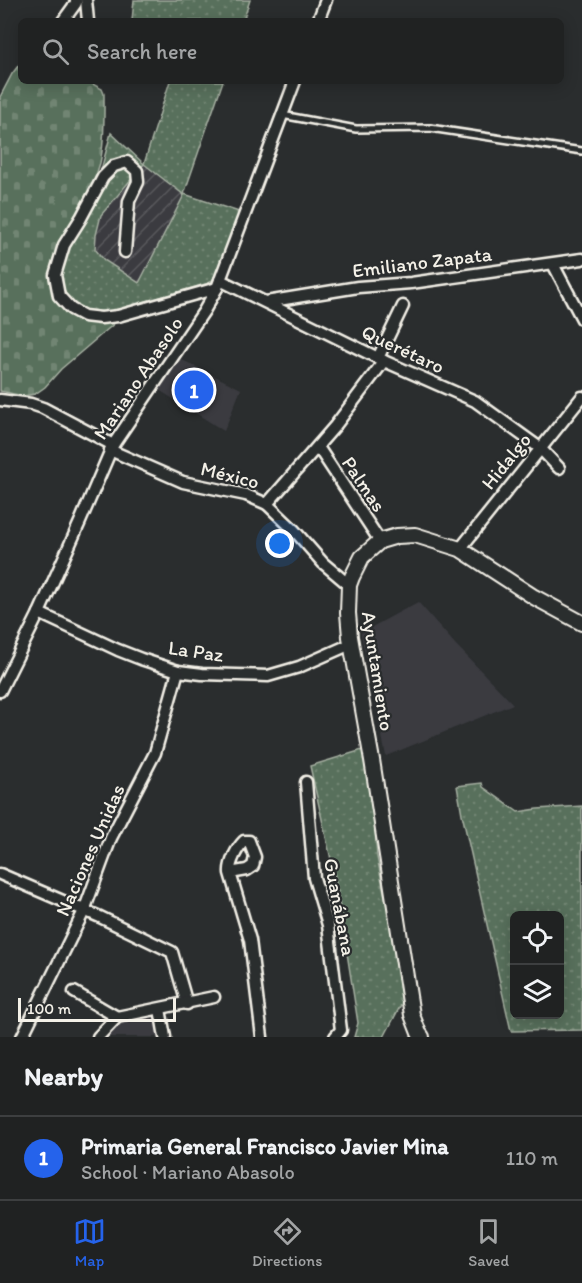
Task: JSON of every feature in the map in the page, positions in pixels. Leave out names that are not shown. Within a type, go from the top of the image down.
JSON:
[{"type":"street","points":[[319,18],[326,0]]},
{"type":"street","points":[[66,18],[81,2],[87,18]]},
{"type":"street","name":"Mariano Abasolo","points":[[0,691],[39,613],[112,447],[204,311],[218,284],[294,84]]},
{"type":"street","points":[[125,252],[129,201],[138,182],[136,171],[127,162],[114,166],[103,177],[64,245],[55,275],[59,296],[70,309],[84,316],[101,318],[118,316],[218,284]]},
{"type":"street","name":"Emiliano Zapata","points":[[266,302],[358,287],[411,283],[582,259]]},
{"type":"street","points":[[553,264],[582,319]]},
{"type":"street","name":"Querétaro","points":[[218,284],[266,302],[381,359],[475,401],[540,448],[560,468]]},
{"type":"street","points":[[267,504],[318,447],[381,359],[403,306]]},
{"type":"street","name":"Hidalgo","points":[[460,549],[582,397]]},
{"type":"street","name":"México","points":[[0,400],[43,408],[112,447],[183,482],[246,495],[267,504],[323,563],[349,585]]},
{"type":"street","name":"Palmas","points":[[318,447],[380,541]]},
{"type":"street","points":[[380,541],[415,535],[460,549],[534,597],[582,623]]},
{"type":"street","name":"Ayuntamiento","points":[[380,541],[362,557],[349,585],[348,613],[351,644],[380,806],[412,1015],[422,1037]]},
{"type":"street","name":"La Paz","points":[[39,613],[118,650],[178,671],[202,674],[268,676],[299,667],[351,644]]},
{"type":"street","name":"Naciones Unidas","points":[[22,1037],[84,911],[111,838],[155,753],[178,671]]},
{"type":"street","name":"Guanábana","points":[[306,782],[314,878],[328,925],[341,1030],[335,1037]]},
{"type":"street","points":[[230,873],[250,940],[262,1037]]},
{"type":"street","points":[[0,874],[172,952],[187,1004]]},
{"type":"street","points":[[74,992],[117,1017]]},
{"type":"street","points":[[98,1037],[117,1017],[214,997]]},
{"type":"street","points":[[160,1009],[165,1037]]},
{"type":"lane","points":[[282,115],[356,129],[430,128],[582,151]]},
{"type":"shaded area","points":[[144,164],[184,195],[139,283],[104,260],[95,249],[101,215]]},
{"type":"shaded area","points":[[180,359],[241,389],[224,431],[156,388]]},
{"type":"shaded area","points":[[418,602],[513,704],[386,756],[361,633]]},
{"type":"shaded area","points":[[154,1015],[159,1037],[103,1037],[124,1021]]},
{"type":"green space","points":[[134,0],[250,0],[244,18],[132,18]]},
{"type":"green space","points":[[18,66],[18,84],[93,84],[102,89],[104,94],[103,137],[100,163],[90,190],[58,247],[50,270],[50,280],[62,306],[74,317],[81,320],[115,323],[61,369],[45,387],[35,394],[23,396],[0,391],[0,97]]},
{"type":"green space","points":[[169,84],[222,84],[184,194],[242,213],[219,274],[209,283],[109,312],[85,310],[72,305],[62,293],[58,278],[61,258],[97,185],[111,133],[144,164]],"holes":[[[144,164],[184,195],[139,283],[104,260],[95,249],[101,215]]]},
{"type":"green space","points":[[369,748],[377,857],[405,997],[384,1037],[354,1037],[358,1023],[335,877],[310,766]]},
{"type":"green space","points":[[482,783],[483,787],[518,812],[582,806],[582,1030],[511,1031],[457,786]]},
{"type":"place","name":"Primaria General Francisco Javier Mina","points":[[194,390]]}]
